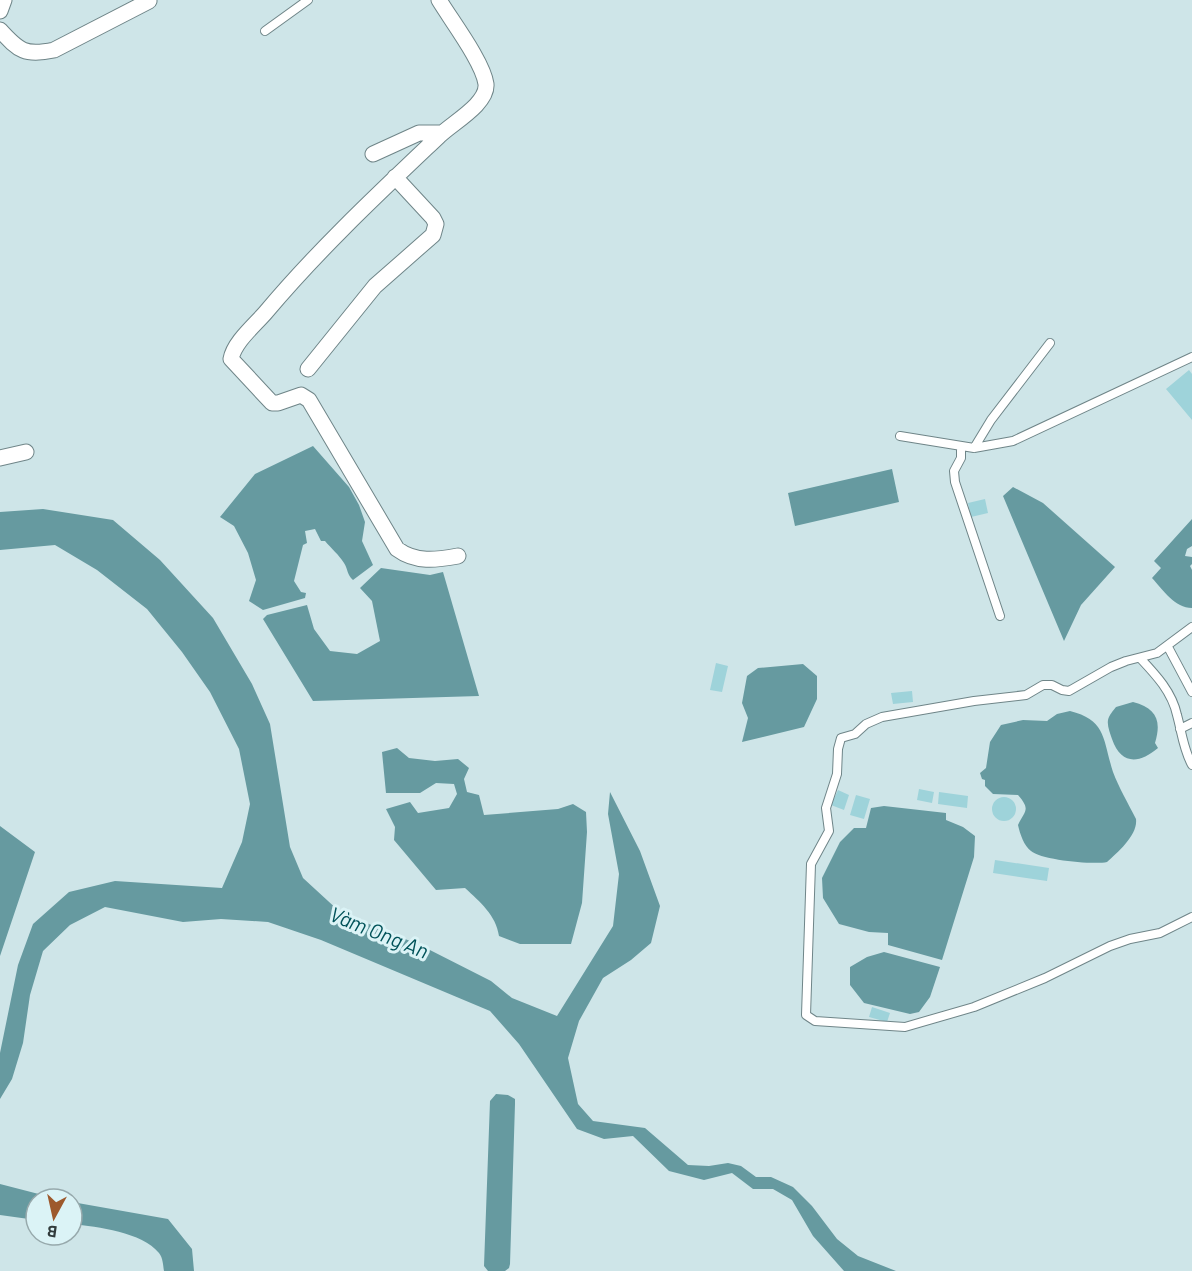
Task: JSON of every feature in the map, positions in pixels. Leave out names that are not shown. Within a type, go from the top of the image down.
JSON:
[{"type":"street","points":[[0,11],[4,0]]},
{"type":"street","points":[[439,0],[481,69],[486,85],[483,96],[473,109],[442,133],[305,265],[240,342],[231,359],[273,402],[278,403],[301,395],[309,400],[397,549],[421,560],[432,561],[458,556]]},
{"type":"street","points":[[0,30],[22,51],[37,54],[54,50],[149,1]]},
{"type":"street","points":[[373,154],[419,133],[442,133]]},
{"type":"street","points":[[308,369],[375,286],[433,235],[436,224],[433,218],[395,177]]},
{"type":"street","points":[[0,458],[26,452]]},
{"type":"lane","points":[[265,31],[296,3],[308,0]]},
{"type":"lane","points":[[974,448],[991,420],[1050,343]]},
{"type":"lane","points":[[900,436],[974,448],[1013,441],[1192,357]]},
{"type":"lane","points":[[961,446],[961,458],[954,471],[955,482],[1000,616]]},
{"type":"lane","points":[[1192,627],[1157,653],[1111,667],[1069,691],[1052,684],[1043,685],[1026,695],[974,701],[882,717],[866,724],[855,734],[841,738],[837,774],[826,808],[829,831],[811,864],[807,1015],[815,1021],[905,1027],[974,1007],[1045,978],[1110,946],[1160,933],[1192,917]]},
{"type":"lane","points":[[1168,647],[1192,692]]},
{"type":"lane","points":[[1141,659],[1171,696],[1178,714],[1185,751],[1192,765]]},
{"type":"lane","points":[[1180,729],[1192,723]]},
{"type":"water","points":[[313,446],[349,487],[359,505],[365,522],[362,541],[373,565],[353,580],[342,560],[325,541],[321,541],[315,529],[305,531],[307,543],[303,545],[294,581],[301,592],[306,593],[305,598],[263,610],[249,601],[256,580],[248,553],[234,526],[220,517],[255,474]]},
{"type":"water","points":[[892,469],[899,502],[795,526],[788,493]]},
{"type":"water","points":[[1013,487],[1043,503],[1115,567],[1081,605],[1064,641],[1003,496]]},
{"type":"water","name":"Vàm Ong An","points":[[43,509],[113,520],[160,560],[213,618],[252,684],[270,724],[290,847],[303,878],[340,912],[422,946],[491,981],[512,998],[557,1016],[613,926],[619,874],[608,814],[610,792],[640,851],[660,906],[651,943],[631,960],[603,978],[579,1021],[568,1058],[578,1104],[593,1121],[645,1128],[688,1165],[709,1166],[728,1163],[741,1166],[756,1177],[771,1177],[793,1187],[812,1206],[837,1239],[858,1256],[896,1271],[844,1271],[813,1236],[792,1200],[773,1189],[753,1189],[732,1173],[704,1180],[669,1171],[633,1136],[604,1139],[577,1129],[519,1044],[490,1011],[321,940],[268,922],[221,919],[183,922],[105,907],[70,925],[43,951],[30,995],[23,1043],[12,1079],[0,1099],[0,1053],[18,965],[33,924],[69,892],[115,881],[222,888],[242,842],[250,804],[239,749],[210,692],[182,652],[147,609],[97,570],[55,545],[0,550],[0,512]]},
{"type":"water","points":[[1192,519],[1192,546],[1187,549],[1185,556],[1192,557],[1190,566],[1192,570],[1192,608],[1175,602],[1152,578],[1161,568],[1154,561]]},
{"type":"water","points":[[381,568],[430,575],[443,572],[479,696],[313,701],[263,619],[267,615],[307,605],[314,629],[330,651],[357,654],[380,641],[372,601],[360,588]]},
{"type":"water","points":[[803,664],[817,676],[817,699],[804,727],[742,742],[748,718],[742,703],[747,676],[758,668]]},
{"type":"water","points":[[1133,702],[1152,712],[1158,728],[1155,743],[1158,748],[1137,759],[1120,754],[1108,722],[1109,716],[1116,707]]},
{"type":"water","points":[[1070,711],[1091,720],[1102,733],[1115,778],[1136,819],[1131,837],[1107,862],[1068,861],[1045,857],[1031,851],[1024,843],[1018,825],[1026,810],[1022,800],[1018,795],[993,794],[985,786],[985,780],[982,779],[980,773],[986,768],[990,742],[1001,725],[1023,720],[1047,721],[1057,714]]},
{"type":"water","points":[[397,748],[409,758],[435,761],[458,759],[469,768],[464,779],[467,792],[479,795],[484,815],[558,809],[573,804],[586,812],[587,832],[582,903],[571,944],[520,944],[499,936],[491,915],[465,888],[436,890],[394,840],[395,827],[386,809],[410,802],[418,813],[449,808],[457,794],[454,784],[436,783],[420,793],[386,793],[382,752]]},
{"type":"water","points":[[884,806],[946,813],[946,820],[963,827],[975,836],[974,857],[942,960],[888,945],[888,933],[869,932],[839,924],[823,898],[822,878],[840,842],[854,828],[866,828],[871,808]]},
{"type":"water","points":[[0,826],[35,852],[0,956]]},
{"type":"water","points":[[884,952],[940,967],[930,997],[919,1012],[910,1014],[864,1003],[850,985],[850,967],[867,957]]},
{"type":"water","points":[[496,1094],[508,1095],[515,1099],[510,1264],[505,1271],[488,1271],[484,1266],[490,1101]]},
{"type":"water","points":[[0,1184],[24,1190],[24,1218],[0,1215]]},
{"type":"water","points":[[84,1204],[168,1219],[192,1249],[194,1271],[164,1271],[159,1253],[142,1240],[131,1235],[84,1226]]},
{"type":"building","points":[[1189,370],[1192,374],[1192,420],[1166,389]]},
{"type":"building","points":[[985,499],[988,513],[971,517],[968,503]]},
{"type":"building","points":[[716,663],[728,666],[722,692],[710,690]]},
{"type":"building","points":[[912,691],[913,702],[893,704],[891,693]]},
{"type":"building","points":[[919,789],[934,792],[932,803],[917,800]]},
{"type":"building","points":[[838,790],[849,795],[844,810],[831,805]]},
{"type":"building","points":[[939,792],[968,796],[967,808],[938,804]]},
{"type":"building","points":[[856,795],[870,799],[864,819],[850,815]]},
{"type":"building","points":[[1004,797],[1013,800],[1016,809],[1013,818],[1004,821],[995,818],[992,809],[995,800]]},
{"type":"building","points":[[995,860],[1049,868],[1047,881],[993,873]]},
{"type":"building","points":[[872,1007],[890,1013],[887,1022],[869,1017]]}]
